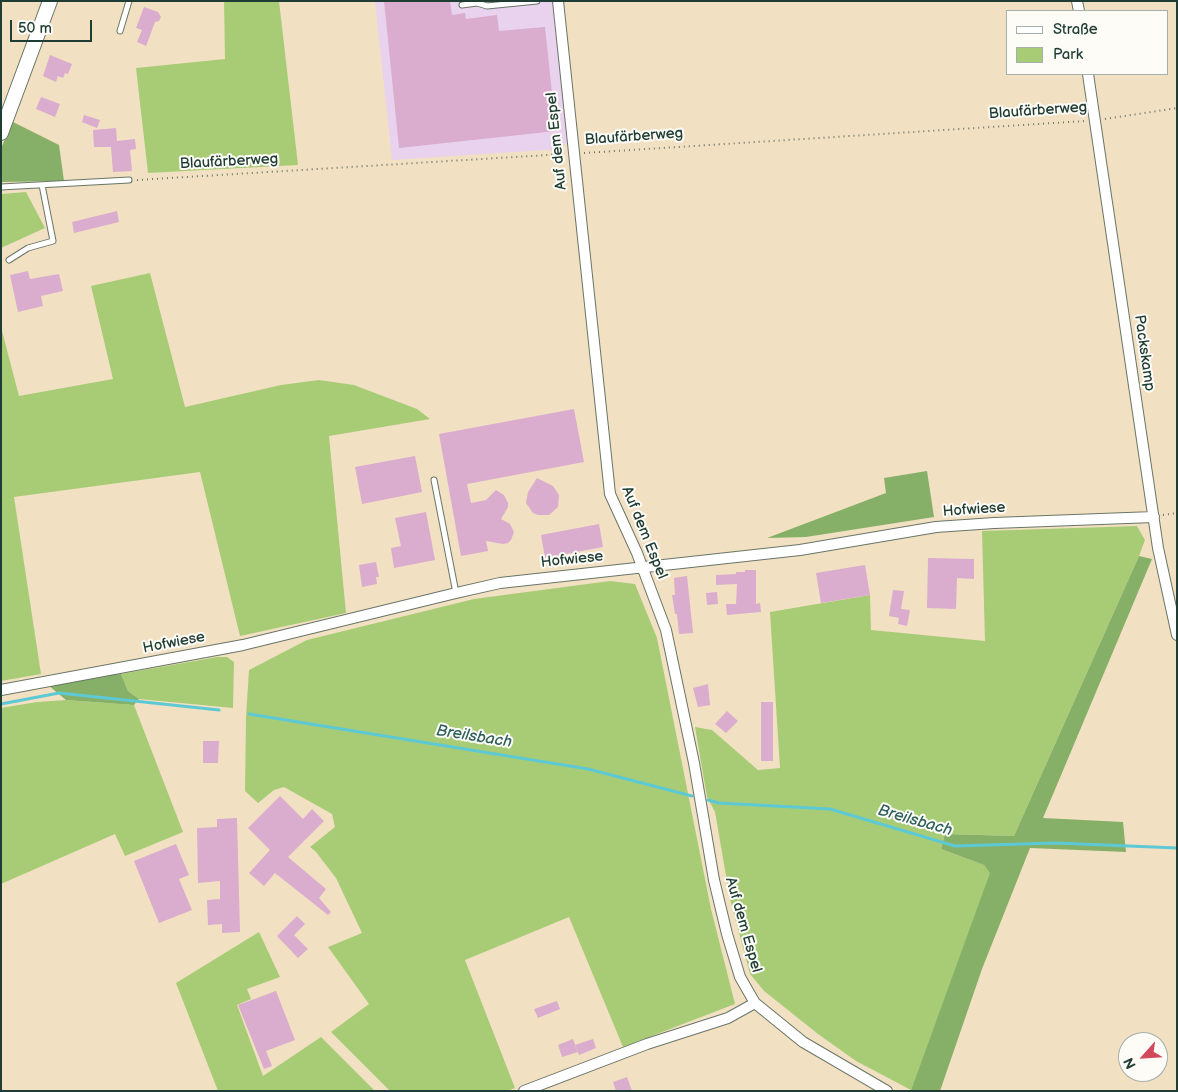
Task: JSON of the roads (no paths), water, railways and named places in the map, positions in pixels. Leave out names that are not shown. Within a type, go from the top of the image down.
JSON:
[{"type":"street","points":[[1,133],[50,1]]},
{"type":"street","name":"Auf dem Espel","points":[[558,1],[610,494],[643,568],[666,630],[694,763],[714,880],[727,934],[740,977],[755,1003],[803,1042],[887,1091]]},
{"type":"street","name":"Packskamp","points":[[1088,75],[1158,548],[1177,635]]},
{"type":"street","name":"Hofwiese","points":[[1,690],[243,645],[456,593],[509,582],[800,550],[936,527],[1154,517]]},
{"type":"street","points":[[524,1091],[647,1044],[728,1018],[755,1003]]},
{"type":"lane","points":[[120,31],[129,1]]},
{"type":"lane","points":[[462,5],[477,3],[487,6],[538,1]]},
{"type":"lane","points":[[1,188],[129,180]]},
{"type":"lane","points":[[9,260],[28,248],[53,241],[42,185]]},
{"type":"lane","points":[[434,480],[456,593]]},
{"type":"waterway","name":"Breilsbach","points":[[1,704],[59,693],[219,710]]},
{"type":"waterway","name":"Breilsbach","points":[[249,714],[588,769],[692,796]]},
{"type":"waterway","name":"Breilsbach","points":[[708,800],[719,803],[830,809],[955,846],[1056,843],[1177,848]]}]
